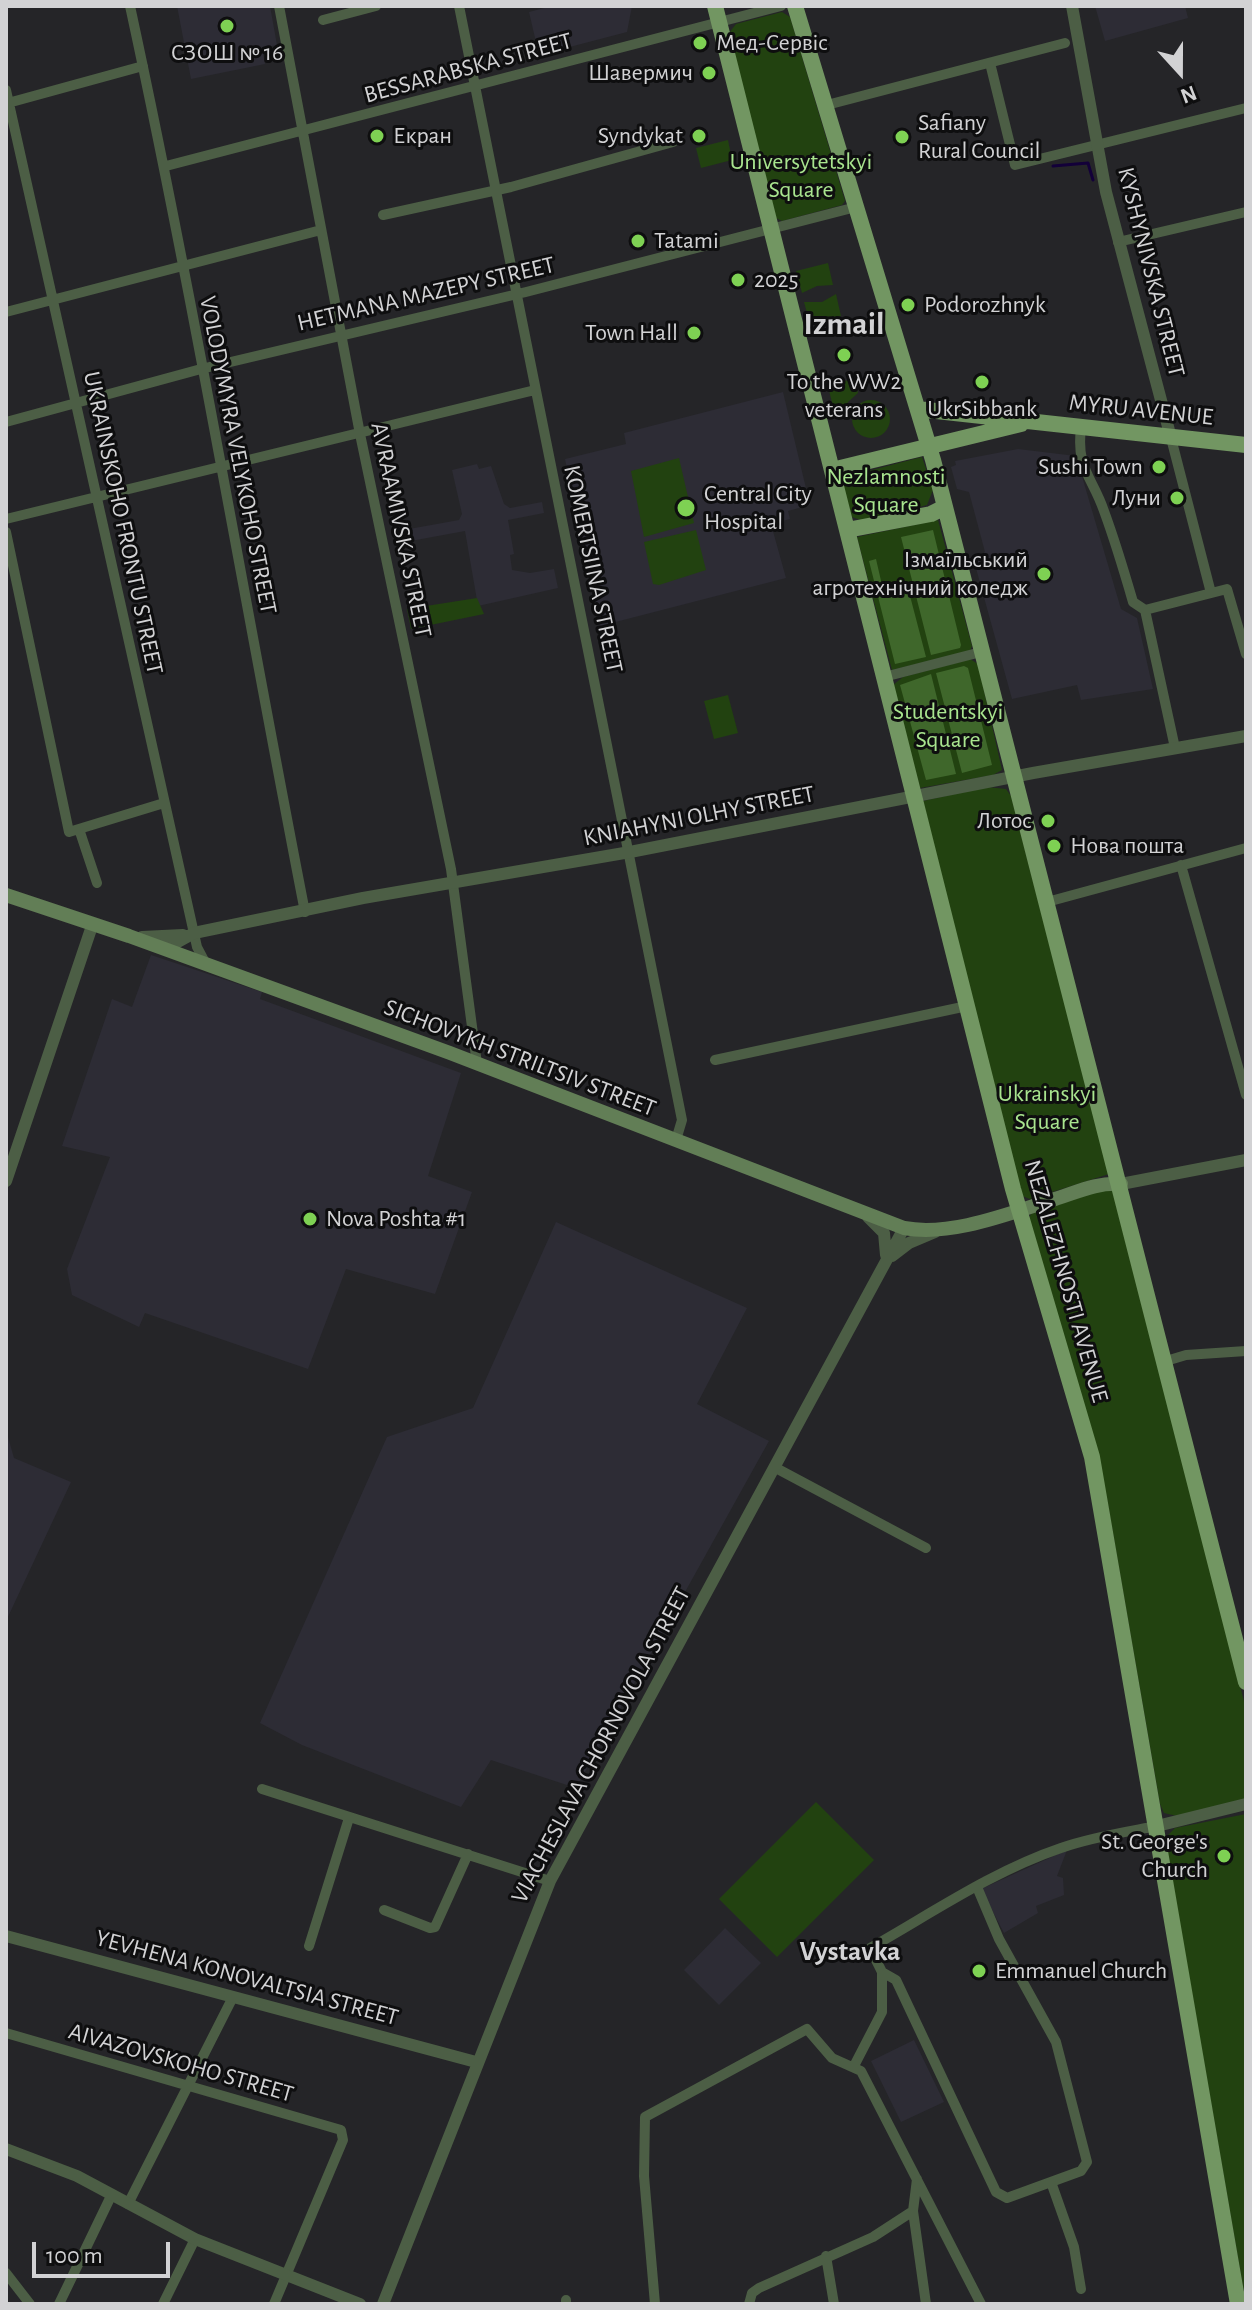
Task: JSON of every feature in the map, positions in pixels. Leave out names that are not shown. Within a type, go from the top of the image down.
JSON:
[{"type":"main road","name":"NEZALEZHNOSTI AVENUE","points":[[715,6],[1019,1210],[1097,1478],[1238,2304]]},
{"type":"main road","points":[[795,6],[945,507],[1121,1184],[1246,1682]]},
{"type":"main road","name":"MYRU AVENUE","points":[[918,409],[1246,445]]},
{"type":"main road","name":"MYRU AVENUE","points":[[832,470],[1030,422]]},
{"type":"main road","points":[[847,530],[931,514],[945,507]]},
{"type":"main road","name":"SICHOVYKH STRILTSIV STREET","points":[[6,895],[129,936],[477,1064],[904,1228],[946,1228],[1019,1210],[1098,1185],[1121,1184]]},
{"type":"street","name":"VOLODYMYRA VELYKOHO STREET","points":[[130,6],[166,166],[219,467],[305,912]]},
{"type":"street","name":"AVRAAMIVSKA STREET","points":[[279,6],[340,335],[453,882],[477,1064]]},
{"type":"street","points":[[323,20],[376,6]]},
{"type":"street","name":"KOMERTSIINA STREET","points":[[459,6],[682,1120],[676,1140]]},
{"type":"street","name":"BESSARABSKA STREET","points":[[166,166],[781,6]]},
{"type":"street","name":"KYSHYNIVSKA STREET","points":[[1072,6],[1118,242],[1211,593]]},
{"type":"street","points":[[823,106],[1065,43]]},
{"type":"street","points":[[990,63],[1015,165],[1246,108]]},
{"type":"street","points":[[8,103],[143,66]]},
{"type":"street","name":"UKRAINSKOHO FRONTU STREET","points":[[6,90],[164,803],[194,933],[206,964]]},
{"type":"street","points":[[383,215],[494,191],[673,142]]},
{"type":"street","name":"HETMANA MAZEPY STREET","points":[[6,422],[201,369],[515,295],[856,207]]},
{"type":"street","points":[[1118,242],[1246,212]]},
{"type":"street","points":[[6,312],[321,230]]},
{"type":"street","points":[[6,519],[535,390]]},
{"type":"street","points":[[1081,428],[1079,448],[1085,477],[1101,501],[1133,602],[1145,610],[1175,748]]},
{"type":"street","points":[[6,532],[69,832],[164,803]]},
{"type":"street","points":[[1145,610],[1227,589],[1246,654]]},
{"type":"street","points":[[884,677],[981,652]]},
{"type":"street","name":"KNIAHYNI OLHY STREET","points":[[165,949],[194,933],[1013,777],[1246,736]]},
{"type":"street","points":[[79,829],[97,883]]},
{"type":"street","points":[[1047,902],[1246,848]]},
{"type":"street","points":[[1181,865],[1246,1095]]},
{"type":"street","points":[[6,1181],[92,926]]},
{"type":"street","points":[[129,936],[152,939],[194,933]]},
{"type":"street","points":[[715,1060],[967,1006]]},
{"type":"street","points":[[1121,1184],[1246,1160]]},
{"type":"street","points":[[862,1213],[878,1225],[886,1237],[884,1264]]},
{"type":"street","name":"VIACHESLAVA CHORNOVOLA STREET","points":[[383,2304],[550,1881],[904,1228]]},
{"type":"street","points":[[884,1264],[909,1243],[946,1228]]},
{"type":"street","points":[[1166,1361],[1186,1355],[1246,1351]]},
{"type":"street","points":[[774,1467],[926,1548]]},
{"type":"street","points":[[262,1789],[550,1881]]},
{"type":"street","points":[[854,2066],[882,2012],[882,1972],[870,1948],[977,1887],[1061,1848],[1246,1804]]},
{"type":"street","points":[[309,1946],[349,1818]]},
{"type":"street","points":[[384,1910],[430,1928],[435,1927],[468,1854]]},
{"type":"street","points":[[882,1972],[896,1980],[996,2192],[1007,2198],[1039,2183],[1051,2182],[1084,2169],[1087,2162],[1071,2090],[1056,2042],[999,1939],[977,1887]]},
{"type":"street","name":"YEVHENA KONOVALTSIA STREET","points":[[6,1936],[476,2062]]},
{"type":"street","points":[[128,2204],[233,1997]]},
{"type":"street","points":[[655,2304],[644,2176],[645,2120],[649,2113],[807,2029],[832,2058],[854,2066],[864,2075],[981,2304]]},
{"type":"street","name":"AIVAZOVSKOHO STREET","points":[[6,2033],[188,2085],[343,2134],[286,2276]]},
{"type":"street","points":[[6,2149],[77,2176],[195,2239],[360,2304]]},
{"type":"street","points":[[917,2179],[913,2211],[926,2304]]},
{"type":"street","points":[[1051,2182],[1074,2247],[1081,2289]]},
{"type":"street","points":[[59,2304],[111,2196]]},
{"type":"street","points":[[749,2304],[752,2293],[759,2288],[885,2231],[913,2211]]},
{"type":"street","points":[[163,2304],[195,2239]]},
{"type":"street","points":[[826,2256],[834,2304]]},
{"type":"street","points":[[6,2273],[30,2304]]},
{"type":"street","points":[[274,2304],[286,2276]]},
{"type":"shaded area","name":"СЗОШ № 16","points":[[177,6],[270,6],[277,45],[262,48],[265,64],[191,79]]},
{"type":"shaded area","points":[[552,6],[632,6],[627,32],[539,55],[529,12]]},
{"type":"shaded area","points":[[1095,6],[1185,6],[1188,18],[1105,41]]},
{"type":"shaded area","name":"Central City Hospital","points":[[783,392],[810,505],[788,511],[790,519],[771,524],[786,578],[600,626],[565,459],[626,444],[624,433]]},
{"type":"shaded area","name":"Ізмаїльський агротехнічний коледж","points":[[1018,449],[1076,456],[1121,609],[1137,618],[1153,689],[1081,700],[1077,685],[1012,699],[974,561],[985,552],[969,492],[957,489],[951,467],[956,465],[955,461]]},
{"type":"shaded area","points":[[477,464],[479,469],[491,466],[504,504],[510,508],[542,502],[544,513],[508,520],[514,554],[510,555],[512,570],[530,573],[554,569],[558,588],[478,606],[465,531],[400,543],[398,531],[459,520],[462,514],[452,470]]},
{"type":"shaded area","points":[[151,955],[262,992],[260,999],[461,1073],[428,1176],[472,1192],[435,1294],[346,1269],[308,1369],[145,1313],[139,1327],[72,1295],[67,1269],[110,1157],[62,1146],[112,999],[132,1007]]},
{"type":"shaded area","points":[[556,1222],[747,1308],[697,1404],[769,1441],[576,1788],[491,1760],[461,1807],[302,1745],[260,1723],[387,1437],[473,1408]]},
{"type":"shaded area","points":[[6,1430],[14,1458],[71,1482],[6,1621]]},
{"type":"shaded area","points":[[1067,1850],[1057,1876],[1063,1878],[1064,1895],[1036,1906],[1038,1913],[1004,1933],[981,1889]]},
{"type":"shaded area","points":[[725,1928],[761,1963],[719,2005],[684,1970]]},
{"type":"shaded area","points":[[914,2040],[944,2102],[901,2122],[871,2061]]},
{"type":"green space","name":"Universytetskyi Square","points":[[782,12],[790,17],[845,201],[842,205],[782,221],[776,218],[729,33],[736,24]]},
{"type":"green space","points":[[728,140],[732,160],[701,168],[696,148]]},
{"type":"green space","points":[[828,263],[833,285],[817,286],[802,293],[796,271]]},
{"type":"green space","points":[[836,294],[841,316],[810,324],[804,302],[822,302]]},
{"type":"green space","points":[[855,380],[858,393],[848,402],[843,415],[835,415],[827,382]]},
{"type":"green space","points":[[871,400],[885,405],[890,419],[885,433],[871,438],[857,433],[852,419],[857,405]]},
{"type":"green space","name":"Nezlamnosti Square","points":[[922,457],[933,490],[927,505],[864,521],[852,517],[842,483],[845,477]]},
{"type":"green space","points":[[679,458],[694,523],[644,537],[631,471]]},
{"type":"green space","name":"Studentskyi Square","points":[[938,520],[972,646],[970,651],[892,670],[857,537]]},
{"type":"green space","points":[[696,530],[706,570],[659,585],[653,584],[644,542]]},
{"type":"green space","points":[[933,530],[961,645],[960,648],[931,655],[901,537]]},
{"type":"green space","points":[[876,559],[885,598],[909,592],[926,657],[895,664],[869,561]]},
{"type":"green space","points":[[477,598],[484,614],[411,629],[407,609]]},
{"type":"green space","name":"Studentskyi Square","points":[[970,659],[978,664],[1002,770],[993,775],[920,788],[893,685],[903,677]]},
{"type":"green space","points":[[964,666],[968,668],[992,765],[962,773],[936,673]]},
{"type":"green space","points":[[931,674],[956,774],[926,780],[900,685]]},
{"type":"green space","points":[[728,695],[738,733],[714,739],[704,701]]},
{"type":"green space","name":"Ukrainskyi Square","points":[[987,787],[1006,789],[1011,796],[1109,1174],[1030,1199],[1022,1196],[923,801]]},
{"type":"green space","points":[[1107,1188],[1112,1189],[1246,1709],[1246,1801],[1177,1816],[1164,1813],[1160,1804],[1107,1499],[1029,1218],[1031,1214]]},
{"type":"green space","points":[[816,1802],[874,1860],[777,1957],[719,1899]]},
{"type":"green space","points":[[1246,1814],[1246,2304],[1166,1844],[1168,1835],[1175,1828]]},
{"type":"waterway","points":[[1053,166],[1088,163],[1093,180]]},
{"type":"place","name":"СЗОШ № 16","points":[[227,26]]},
{"type":"place","name":"Мед-Сервіс","points":[[700,43]]},
{"type":"place","name":"Шавермич","points":[[709,73]]},
{"type":"place","name":"Екран","points":[[377,136]]},
{"type":"place","name":"Syndykat","points":[[699,136]]},
{"type":"place","name":"Safiany Rural Council","points":[[902,137]]},
{"type":"place","name":"Tatami","points":[[638,241]]},
{"type":"place","name":"2025","points":[[738,280]]},
{"type":"place","name":"Podorozhnyk","points":[[908,305]]},
{"type":"place","name":"Town Hall","points":[[694,333]]},
{"type":"place","name":"To the WW2 veterans","points":[[844,355]]},
{"type":"place","name":"UkrSibbank","points":[[982,382]]},
{"type":"place","name":"Sushi Town","points":[[1159,467]]},
{"type":"place","name":"Луни","points":[[1177,498]]},
{"type":"place","name":"Central City Hospital","points":[[686,508]]},
{"type":"place","name":"Ізмаїльський агротехнічний коледж","points":[[1044,574]]},
{"type":"place","name":"Лотос","points":[[1048,821]]},
{"type":"place","name":"Нова пошта","points":[[1054,846]]},
{"type":"place","name":"Nova Poshta #1","points":[[310,1219]]},
{"type":"place","name":"St. George's Church","points":[[1224,1856]]},
{"type":"place","name":"Emmanuel Church","points":[[979,1971]]},
{"type":"district","name":"Izmail","points":[[844,324]]},
{"type":"district","name":"Vystavka","points":[[850,1952]]}]
